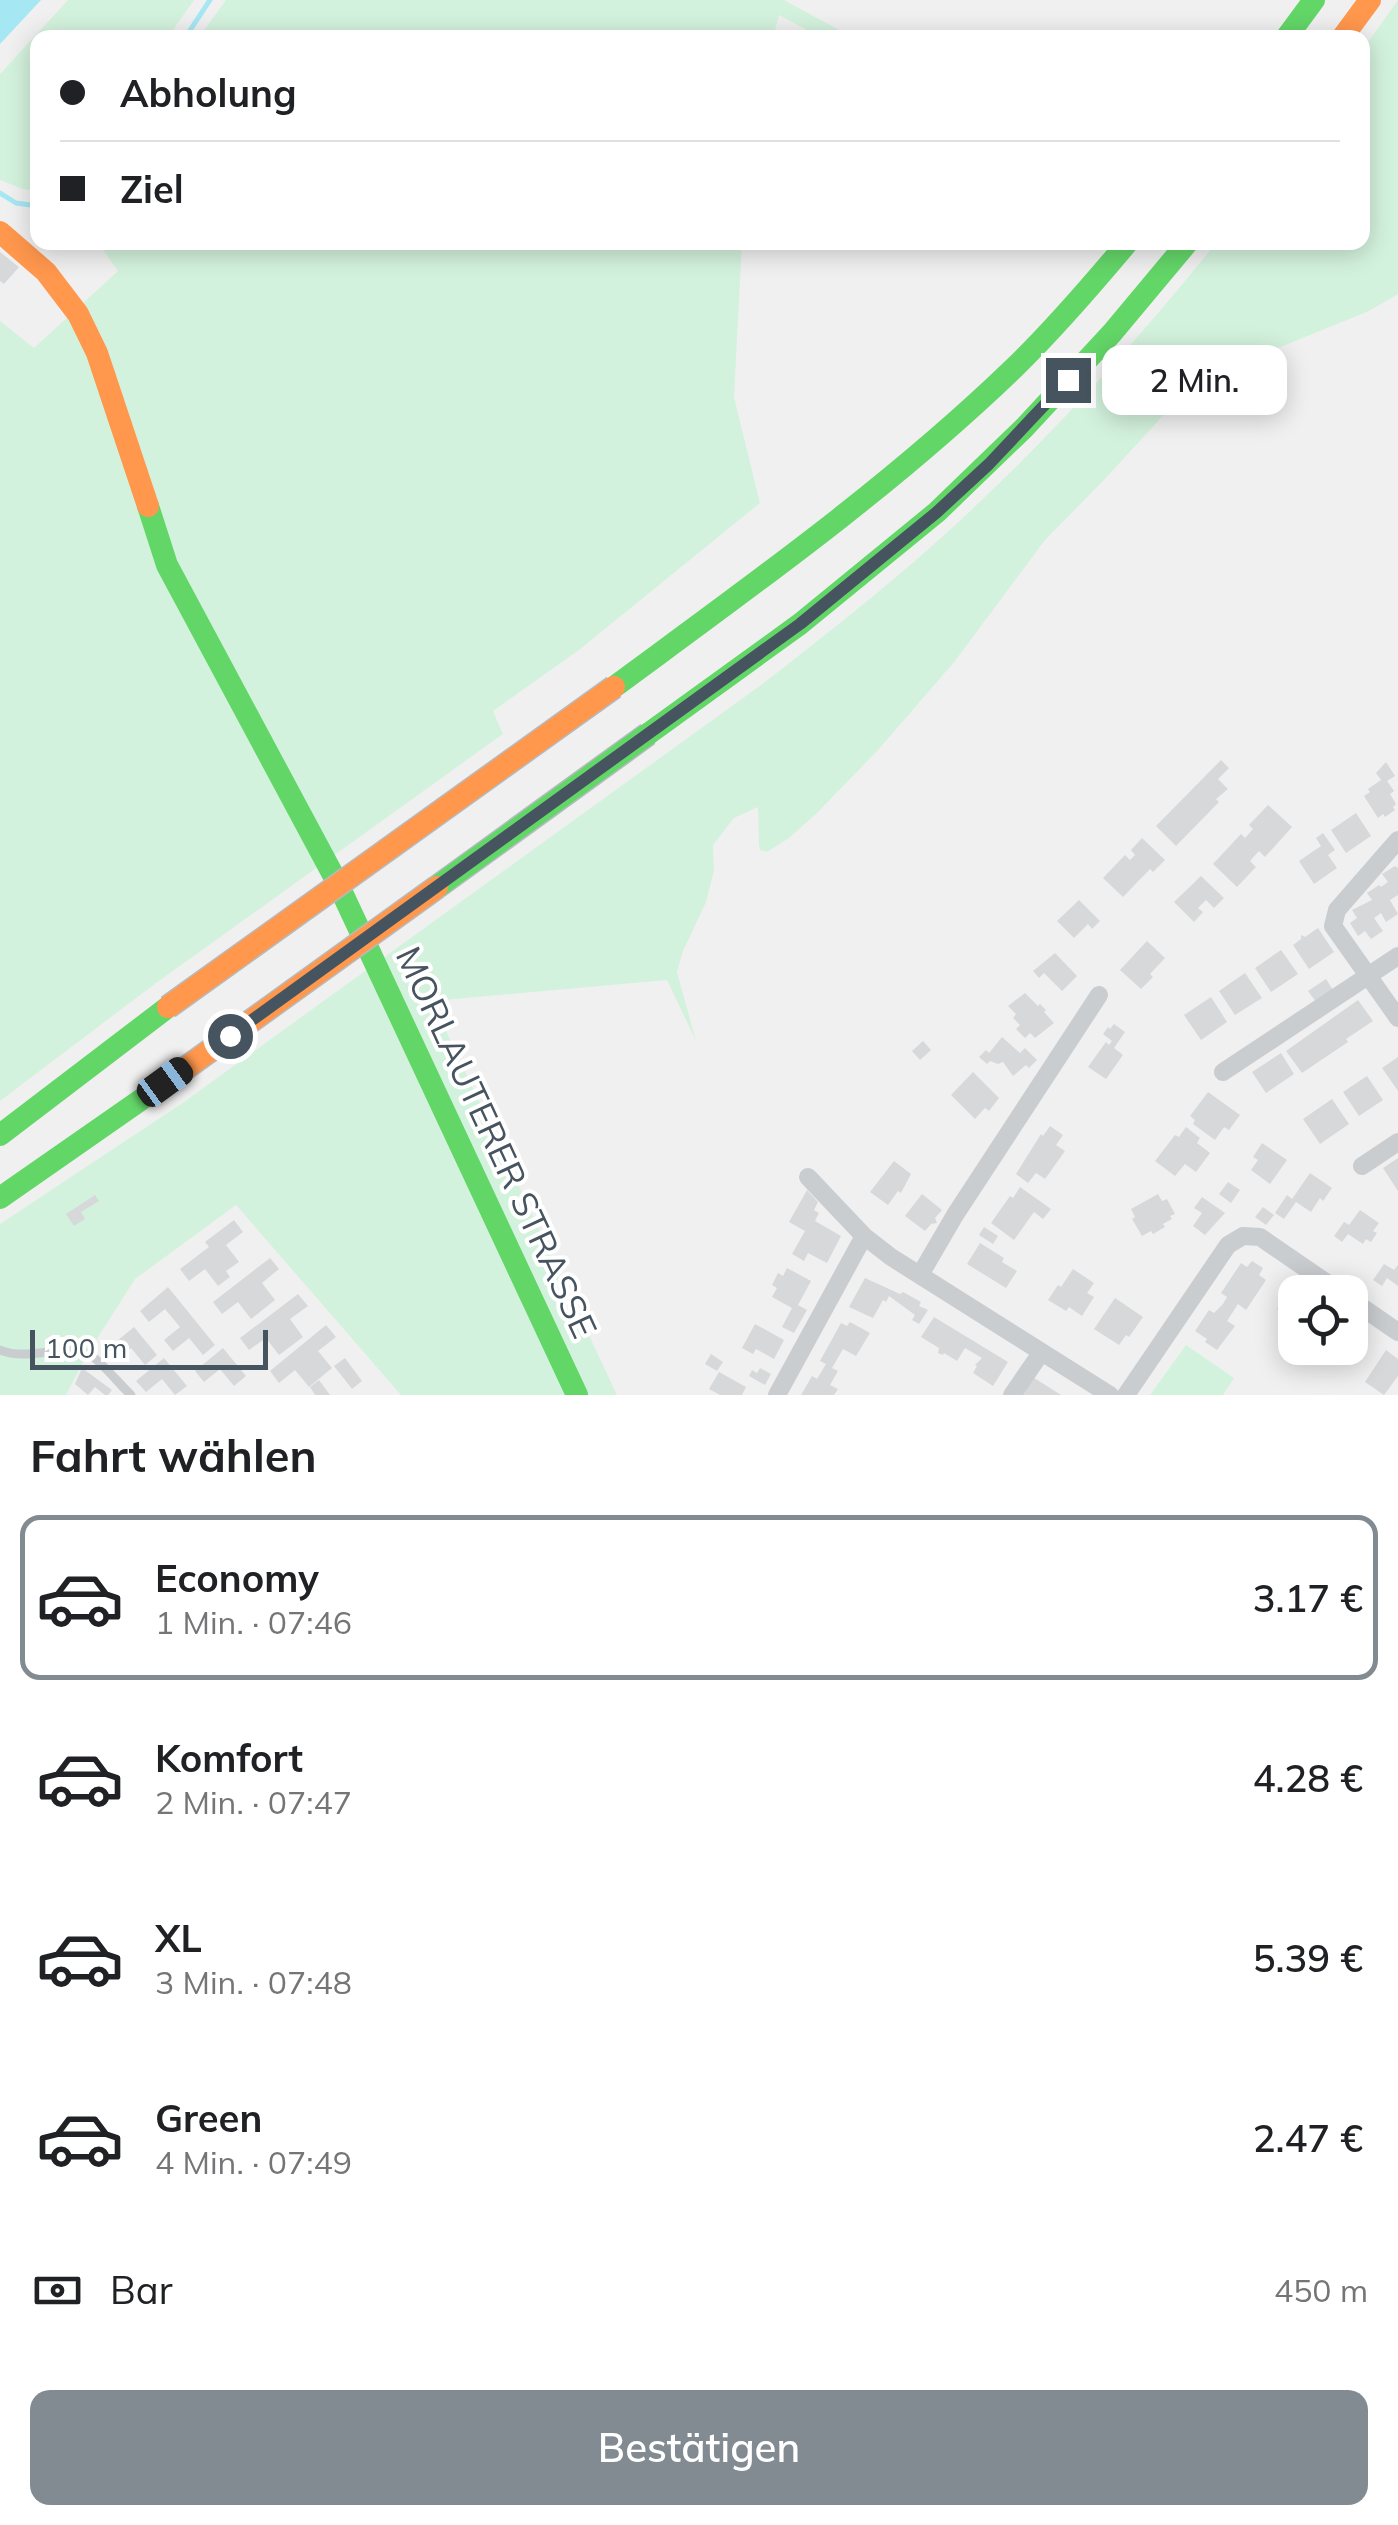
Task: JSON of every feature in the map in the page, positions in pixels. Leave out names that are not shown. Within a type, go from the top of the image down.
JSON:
[{"type":"main road","points":[[1292,30],[1314,0]]},
{"type":"main road","points":[[1348,30],[1370,0]]},
{"type":"main road","name":"MORLAUTERER STRASSE","points":[[0,232],[50,274],[85,326],[167,565],[338,884],[576,1395]]},
{"type":"main road","points":[[0,1135],[168,1007],[759,579],[1000,381],[1121,250]]},
{"type":"main road","points":[[0,1198],[800,624],[937,512],[989,464],[1112,333],[1181,250]]},
{"type":"street","points":[[1398,840],[1337,910],[1334,926],[1398,1018]]},
{"type":"street","points":[[1223,1072],[1398,956]]},
{"type":"street","points":[[920,1275],[1099,995]]},
{"type":"street","points":[[1362,1166],[1398,1142]]},
{"type":"street","points":[[808,1177],[864,1236],[1110,1395]]},
{"type":"street","points":[[777,1395],[864,1236]]},
{"type":"street","points":[[1126,1395],[1228,1245],[1243,1236],[1260,1237],[1315,1275]]},
{"type":"street","points":[[1368,1311],[1398,1332]]},
{"type":"street","points":[[1012,1395],[1041,1353]]},
{"type":"lane","points":[[0,1350],[13,1355],[88,1353],[130,1395]]},
{"type":"green space","points":[[68,0],[194,0],[173,30],[40,30]]},
{"type":"green space","points":[[226,0],[784,0],[839,30],[807,30],[779,15],[775,30],[204,30]]},
{"type":"green space","points":[[1398,0],[1398,294],[1369,311],[1283,346],[1201,374],[1045,540],[955,661],[817,813],[767,852],[760,850],[759,845],[758,807],[734,818],[713,845],[714,871],[706,902],[677,972],[696,1041],[667,980],[432,1001],[617,1395],[401,1395],[236,1205],[135,1279],[66,1395],[0,1395],[0,1224],[181,1104],[761,685],[848,616],[933,545],[1045,437],[1210,250],[1370,250],[1370,39]]},
{"type":"green space","points":[[30,41],[30,190],[0,180],[0,74]]},
{"type":"green space","points":[[103,250],[742,250],[734,397],[760,503],[579,650],[493,711],[503,734],[152,986],[0,1101],[0,321],[34,348],[118,271]]},
{"type":"green space","points":[[1186,1345],[1234,1378],[1223,1395],[1150,1395]]},
{"type":"water","points":[[0,0],[41,0],[0,44]]},
{"type":"building","points":[[0,252],[19,267],[4,284],[0,281]]},
{"type":"building","points":[[1221,760],[1229,768],[1218,779],[1228,789],[1176,846],[1156,826]]},
{"type":"building","points":[[1386,762],[1395,776],[1387,781],[1396,804],[1395,810],[1378,818],[1364,796],[1381,780],[1376,773]]},
{"type":"building","points":[[1268,805],[1292,827],[1265,857],[1259,851],[1250,861],[1256,867],[1237,887],[1213,864],[1241,834],[1245,838],[1253,829],[1249,825]]},
{"type":"building","points":[[1356,813],[1371,836],[1346,853],[1331,830]]},
{"type":"building","points":[[1323,833],[1335,850],[1328,855],[1337,868],[1314,884],[1299,861],[1321,846],[1316,838]]},
{"type":"building","points":[[1142,838],[1165,860],[1153,872],[1150,869],[1123,897],[1103,878],[1125,855],[1130,860],[1135,855],[1131,850]]},
{"type":"building","points":[[1395,866],[1398,895],[1390,900],[1398,914],[1386,922],[1381,913],[1374,918],[1383,931],[1371,939],[1365,931],[1358,936],[1350,923],[1357,918],[1352,910],[1372,900],[1367,893],[1388,882],[1382,874]]},
{"type":"building","points":[[1201,876],[1224,898],[1214,908],[1206,900],[1198,908],[1203,912],[1194,922],[1174,902]]},
{"type":"building","points":[[1079,900],[1100,921],[1092,929],[1088,924],[1074,938],[1057,921]]},
{"type":"building","points":[[1318,928],[1334,952],[1309,969],[1293,945],[1301,935],[1305,937]]},
{"type":"building","points":[[1147,941],[1165,958],[1141,989],[1120,970]]},
{"type":"building","points":[[1281,950],[1298,974],[1271,992],[1255,968]]},
{"type":"building","points":[[1055,953],[1077,976],[1062,991],[1044,973],[1039,978],[1033,971]]},
{"type":"building","points":[[1245,973],[1262,998],[1235,1015],[1219,991]]},
{"type":"building","points":[[1326,979],[1333,990],[1316,1002],[1308,991]]},
{"type":"building","points":[[1025,993],[1046,1010],[1054,1023],[1035,1038],[1030,1033],[1025,1038],[1016,1029],[1020,1025],[1008,1006]]},
{"type":"building","points":[[1211,997],[1227,1022],[1201,1040],[1184,1015]]},
{"type":"building","points":[[1358,1000],[1373,1021],[1302,1073],[1286,1051]]},
{"type":"building","points":[[1114,1024],[1125,1032],[1114,1048],[1123,1055],[1106,1079],[1088,1067],[1106,1042],[1109,1045],[1112,1041],[1103,1034]]},
{"type":"building","points":[[1002,1037],[1020,1053],[1025,1048],[1037,1060],[1013,1076],[1003,1062],[987,1064],[979,1057],[986,1050],[989,1053]]},
{"type":"building","points":[[923,1041],[931,1050],[920,1060],[912,1051]]},
{"type":"building","points":[[1281,1053],[1294,1074],[1266,1093],[1252,1072]]},
{"type":"building","points":[[1398,1057],[1398,1091],[1382,1068]]},
{"type":"building","points":[[973,1072],[999,1098],[989,1111],[985,1108],[975,1119],[951,1095]]},
{"type":"building","points":[[1367,1076],[1383,1100],[1359,1116],[1343,1092]]},
{"type":"building","points":[[1208,1092],[1240,1115],[1215,1140],[1193,1124],[1195,1120],[1190,1116]]},
{"type":"building","points":[[1332,1099],[1349,1124],[1320,1144],[1303,1119]]},
{"type":"building","points":[[1050,1126],[1063,1135],[1056,1145],[1065,1151],[1045,1179],[1036,1173],[1028,1183],[1016,1174]]},
{"type":"building","points":[[1186,1127],[1210,1153],[1196,1172],[1185,1164],[1175,1176],[1155,1161]]},
{"type":"building","points":[[1262,1143],[1287,1160],[1270,1184],[1251,1170],[1258,1160],[1253,1157]]},
{"type":"building","points":[[1398,1158],[1398,1191],[1383,1168]]},
{"type":"building","points":[[894,1161],[911,1174],[901,1193],[898,1191],[888,1205],[870,1192]]},
{"type":"building","points":[[1310,1173],[1332,1188],[1323,1201],[1320,1198],[1311,1212],[1296,1202],[1284,1219],[1275,1213],[1287,1195],[1292,1199]]},
{"type":"building","points":[[1228,1182],[1240,1190],[1231,1203],[1219,1194]]},
{"type":"building","points":[[1020,1187],[1051,1209],[1043,1219],[1034,1212],[1014,1240],[991,1223]]},
{"type":"building","points":[[807,1190],[818,1202],[815,1221],[841,1236],[827,1263],[808,1253],[804,1261],[792,1254],[805,1231],[789,1222]]},
{"type":"building","points":[[922,1194],[942,1210],[935,1218],[937,1223],[925,1231],[905,1216]]},
{"type":"building","points":[[1158,1194],[1162,1201],[1167,1199],[1175,1214],[1163,1224],[1165,1227],[1142,1236],[1131,1209]]},
{"type":"building","points":[[95,1195],[99,1201],[81,1212],[85,1219],[74,1226],[66,1214]]},
{"type":"building","points":[[1202,1197],[1225,1213],[1205,1235],[1193,1226],[1202,1213],[1194,1208]]},
{"type":"building","points":[[1263,1207],[1274,1215],[1266,1225],[1255,1217]]},
{"type":"building","points":[[1360,1210],[1379,1223],[1371,1242],[1366,1239],[1363,1244],[1348,1234],[1342,1242],[1334,1236],[1344,1222],[1349,1225]]},
{"type":"building","points":[[234,1220],[243,1232],[226,1245],[239,1262],[226,1271],[230,1277],[218,1286],[205,1269],[189,1281],[180,1269],[209,1247],[205,1242]]},
{"type":"building","points":[[984,1227],[998,1236],[993,1244],[979,1235]]},
{"type":"building","points":[[980,1243],[1017,1271],[1006,1288],[967,1264]]},
{"type":"building","points":[[270,1258],[279,1269],[262,1283],[275,1300],[251,1319],[238,1302],[222,1314],[213,1302]]},
{"type":"building","points":[[1252,1261],[1263,1268],[1259,1275],[1266,1280],[1246,1310],[1238,1304],[1227,1321],[1235,1326],[1217,1350],[1195,1331],[1209,1310],[1214,1313],[1223,1304],[1227,1297],[1221,1293],[1241,1263],[1247,1267]]},
{"type":"building","points":[[1384,1264],[1394,1270],[1398,1265],[1398,1286],[1387,1278],[1382,1286],[1373,1280]]},
{"type":"building","points":[[787,1268],[811,1281],[798,1305],[807,1310],[794,1333],[782,1327],[792,1308],[772,1297],[778,1273],[783,1276]]},
{"type":"building","points":[[1073,1269],[1094,1283],[1087,1293],[1094,1297],[1082,1316],[1048,1300]]},
{"type":"building","points":[[865,1278],[921,1302],[919,1306],[928,1310],[919,1324],[912,1320],[915,1315],[889,1296],[873,1318],[849,1307]]},
{"type":"building","points":[[168,1287],[215,1345],[203,1355],[189,1338],[173,1351],[164,1340],[180,1327],[165,1309],[149,1322],[140,1311]]},
{"type":"building","points":[[298,1294],[308,1306],[290,1319],[303,1337],[279,1355],[266,1338],[249,1350],[240,1338]]},
{"type":"building","points":[[1115,1298],[1143,1317],[1119,1345],[1094,1329]]},
{"type":"building","points":[[934,1317],[1008,1362],[993,1386],[973,1373],[982,1358],[965,1348],[957,1361],[938,1353],[939,1348],[921,1337]]},
{"type":"building","points":[[850,1322],[870,1333],[856,1356],[843,1349],[832,1368],[838,1371],[830,1385],[838,1389],[834,1395],[801,1395],[812,1376],[817,1379],[826,1364],[820,1361],[841,1323],[847,1326]]},
{"type":"building","points":[[755,1324],[784,1340],[774,1359],[756,1349],[753,1354],[742,1348]]},
{"type":"building","points":[[326,1325],[336,1337],[318,1351],[332,1368],[309,1387],[295,1370],[279,1383],[270,1371]]},
{"type":"building","points":[[134,1327],[157,1355],[145,1365],[131,1348],[116,1361],[106,1350]]},
{"type":"building","points":[[223,1348],[246,1376],[234,1386],[220,1369],[204,1382],[195,1371]]},
{"type":"building","points":[[1386,1350],[1398,1359],[1398,1376],[1384,1395],[1365,1382]]},
{"type":"building","points":[[711,1354],[723,1362],[717,1371],[705,1364]]},
{"type":"building","points":[[164,1358],[187,1386],[175,1395],[162,1379],[146,1392],[136,1381]]},
{"type":"building","points":[[345,1358],[362,1381],[352,1389],[334,1366]]},
{"type":"building","points":[[82,1368],[112,1390],[108,1395],[95,1387],[88,1395],[75,1384]]},
{"type":"building","points":[[760,1368],[771,1374],[765,1385],[749,1376],[752,1370],[757,1373]]},
{"type":"building","points":[[719,1372],[746,1387],[742,1395],[720,1395],[709,1389]]},
{"type":"building","points":[[1028,1374],[1061,1395],[1014,1395]]},
{"type":"building","points":[[319,1380],[330,1395],[315,1395],[310,1387]]},
{"type":"waterway","points":[[190,30],[210,0]]},
{"type":"waterway","points":[[0,193],[16,203],[30,205]]},
{"type":"traffic: fast","points":[[1292,30],[1314,0]]},
{"type":"traffic: fast","points":[[614,687],[820,534],[920,453],[1030,352],[1121,250]]},
{"type":"traffic: fast","points":[[648,734],[800,624],[937,512],[1024,428],[1112,333],[1181,250]]},
{"type":"traffic: fast","points":[[148,506],[167,565],[338,884],[577,1395]]},
{"type":"traffic: fast","points":[[437,887],[648,734]]},
{"type":"traffic: fast","points":[[0,1135],[168,1007]]},
{"type":"traffic: fast","points":[[0,1198],[165,1083]]},
{"type":"traffic: slow","points":[[1348,30],[1370,0]]},
{"type":"traffic: slow","points":[[0,232],[46,272],[78,314],[97,353],[148,506]]},
{"type":"traffic: slow","points":[[168,1007],[614,687]]},
{"type":"traffic: slow","points":[[165,1083],[437,887]]},
{"type":"route","points":[[230,1036],[800,624],[887,556],[989,464],[1068,380]]}]
